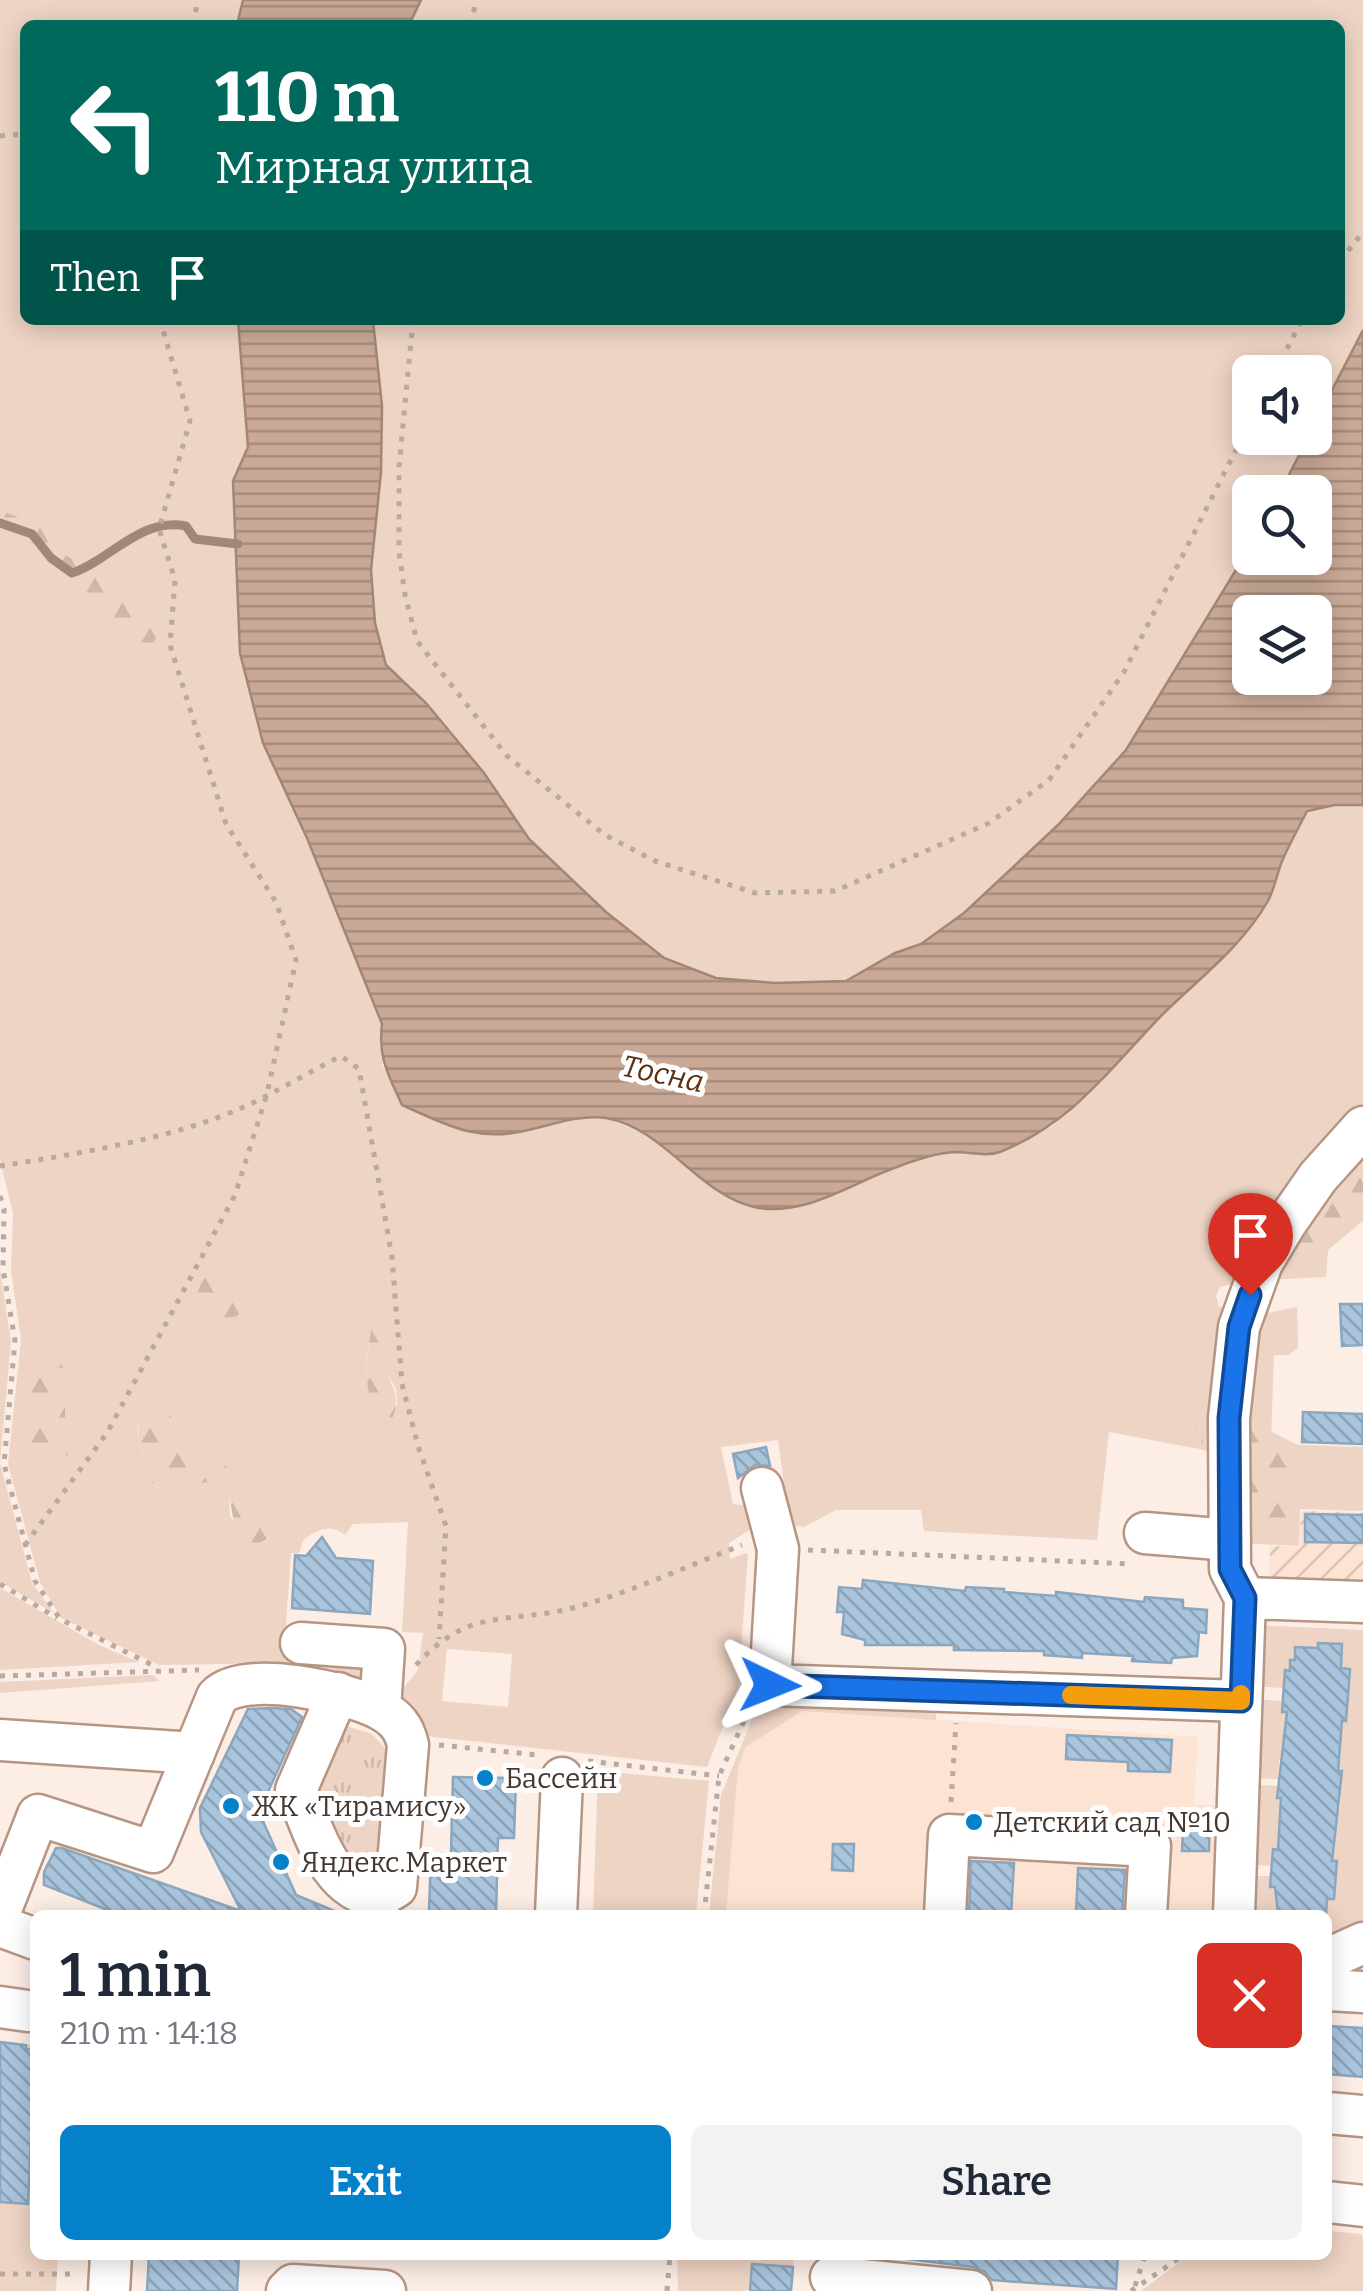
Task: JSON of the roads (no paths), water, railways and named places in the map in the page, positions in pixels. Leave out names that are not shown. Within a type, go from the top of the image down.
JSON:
[{"type":"street","points":[[1234,1910],[1245,1598],[1230,1569],[1229,1418],[1239,1327],[1262,1263],[1278,1236],[1318,1177],[1363,1126]]},
{"type":"street","points":[[762,1488],[778,1548],[770,1685],[1241,1701]]},
{"type":"street","points":[[1138,1548],[1230,1540]]},
{"type":"street","points":[[1245,1598],[1363,1602]]},
{"type":"street","points":[[301,1643],[384,1649],[380,1709]]},
{"type":"street","points":[[0,1912],[10,1859],[38,1814],[153,1852],[218,1698],[238,1684],[338,1693],[358,1698],[392,1716],[404,1730],[408,1746],[396,1886],[378,1906],[332,1871],[296,1790],[338,1693]]},
{"type":"street","points":[[0,1740],[194,1753]]},
{"type":"street","points":[[556,1910],[562,1764]]},
{"type":"street","points":[[945,1910],[949,1835],[1150,1846],[1146,1910]]},
{"type":"street","points":[[0,1926],[30,1937]]},
{"type":"street","points":[[1332,1957],[1363,1942]]},
{"type":"street","points":[[1332,1990],[1363,1992]]},
{"type":"street","points":[[1332,2112],[1363,2116]]},
{"type":"street","points":[[1332,2202],[1363,2206]]},
{"type":"street","points":[[829,2274],[971,2291]]},
{"type":"street","points":[[288,2291],[292,2285],[386,2291]]},
{"type":"water","points":[[243,0],[421,0],[411,20],[238,20]]},
{"type":"water","name":"Тосна","points":[[238,325],[374,325],[382,406],[381,472],[371,570],[375,623],[386,665],[426,703],[484,773],[529,839],[606,912],[664,958],[716,978],[775,983],[846,981],[895,953],[921,944],[964,913],[1058,825],[1126,750],[1233,575],[1332,575],[1332,475],[1289,475],[1299,455],[1332,455],[1332,390],[1363,330],[1363,805],[1307,811],[1268,901],[1232,949],[1069,1111],[1000,1152],[933,1155],[827,1197],[773,1209],[734,1200],[646,1134],[606,1118],[575,1119],[490,1134],[461,1129],[402,1105],[383,1056],[382,1024],[307,838],[263,743],[240,653],[233,481],[248,447]]},
{"type":"waterway","points":[[0,523],[32,534],[51,558],[72,573],[140,533],[169,525],[186,526],[195,539],[238,544]]},
{"type":"place","name":"Бассейн","points":[[485,1778]]},
{"type":"place","name":"ЖК «Тирамису»","points":[[231,1806]]},
{"type":"place","name":"Детский сад №10","points":[[974,1822]]},
{"type":"place","name":"Яндекс.Маркет","points":[[281,1862]]}]
